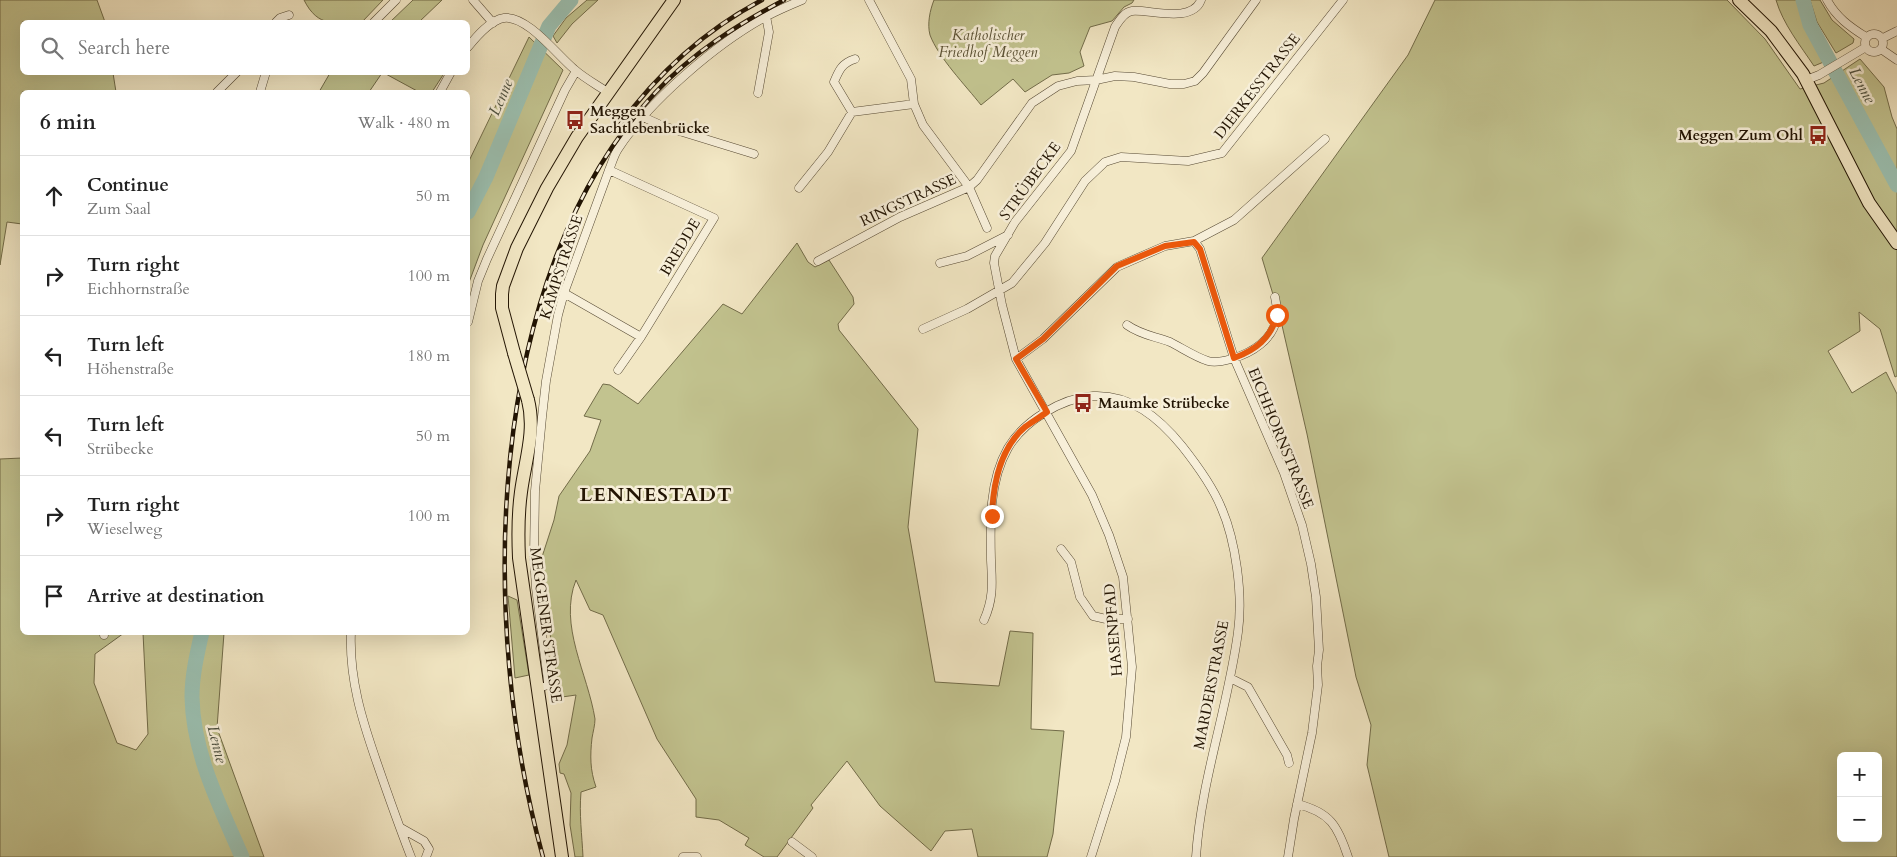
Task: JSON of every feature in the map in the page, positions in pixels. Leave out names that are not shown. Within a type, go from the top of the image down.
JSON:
[{"type":"main road","name":"MEGGENER STRASSE","points":[[562,857],[519,558],[518,522],[520,496],[532,425],[528,400],[502,308],[503,286],[517,248],[547,188],[577,136],[674,0]]},
{"type":"main road","points":[[1739,0],[1771,31],[1806,80],[1869,203],[1897,243]]},
{"type":"street","points":[[376,20],[396,0]]},
{"type":"street","points":[[473,0],[493,23]]},
{"type":"street","name":"KAMPSTRASSE","points":[[538,688],[548,685],[534,556],[536,481],[546,382],[558,315],[564,293],[609,170],[618,150],[643,116],[691,70],[725,43],[766,16],[802,0]]},
{"type":"street","points":[[869,0],[910,79],[914,104],[923,125],[968,187],[987,228]]},
{"type":"street","name":"STRÜBECKE","points":[[1047,412],[1016,359],[999,289],[994,263],[995,256],[1015,222],[1071,151],[1115,27],[1126,13],[1132,11],[1160,14],[1185,13],[1200,4],[1201,0]]},
{"type":"street","name":"RINGSTRASSE","points":[[818,261],[900,217],[968,187],[982,172],[1032,103],[1058,86],[1077,81],[1115,76],[1134,77],[1170,84],[1184,84],[1196,80],[1256,0]]},
{"type":"street","name":"DIERKESSTRASSE","points":[[923,328],[967,309],[1012,283],[1028,266],[1063,218],[1085,181],[1105,162],[1121,157],[1188,161],[1222,153],[1343,0]]},
{"type":"street","points":[[1827,0],[1835,14],[1866,37]]},
{"type":"street","points":[[278,20],[289,14]]},
{"type":"street","points":[[758,94],[769,32],[766,16]]},
{"type":"street","points":[[470,44],[493,23],[502,19],[512,18],[531,29],[576,71],[609,93]]},
{"type":"street","points":[[1882,38],[1897,31]]},
{"type":"street","points":[[1866,37],[1873,33],[1879,34],[1883,45],[1881,49]]},
{"type":"street","points":[[1866,37],[1866,47]]},
{"type":"street","points":[[1806,80],[1866,47]]},
{"type":"street","points":[[1866,47],[1873,52],[1881,49]]},
{"type":"street","points":[[1881,49],[1897,60]]},
{"type":"street","points":[[852,112],[834,82],[840,68],[847,62],[855,59]]},
{"type":"street","points":[[470,314],[478,281],[487,259],[565,90],[576,71]]},
{"type":"street","points":[[219,90],[234,75]]},
{"type":"street","points":[[261,90],[265,75]]},
{"type":"street","points":[[441,90],[449,75]]},
{"type":"street","points":[[852,112],[914,104]]},
{"type":"street","points":[[799,188],[828,152],[852,112]]},
{"type":"street","points":[[643,116],[663,126],[754,154]]},
{"type":"street","points":[[1016,359],[1043,339],[1117,266],[1165,246],[1194,242],[1234,220],[1325,139]]},
{"type":"street","name":"BREDDE","points":[[609,170],[714,218],[641,337],[618,370]]},
{"type":"street","points":[[940,263],[966,256],[1008,235]]},
{"type":"street","name":"EICHHORNSTRASSE","points":[[1194,242],[1200,249],[1234,358],[1284,472],[1302,525],[1311,564],[1316,597],[1319,650],[1316,666],[1318,680],[1312,733],[1288,857]]},
{"type":"street","points":[[564,293],[641,337]]},
{"type":"street","points":[[1127,325],[1145,335],[1167,341],[1209,361],[1221,361],[1234,358],[1258,347],[1267,337],[1274,326],[1277,315],[1275,297]]},
{"type":"street","name":"MARDERSTRASSE","points":[[984,620],[992,599],[992,516],[996,478],[1015,438],[1024,428],[1047,412],[1068,401],[1096,396],[1132,402],[1162,424],[1197,465],[1225,517],[1232,542],[1239,585],[1239,630],[1200,813],[1196,857]]},
{"type":"street","name":"HASENPFAD","points":[[1047,412],[1092,495],[1124,577],[1132,667],[1126,737],[1115,781],[1091,857]]},
{"type":"street","points":[[1061,549],[1071,562],[1080,597],[1093,616],[1106,619],[1128,619]]},
{"type":"street","points":[[351,635],[352,672],[356,697],[411,857]]},
{"type":"street","points":[[1230,678],[1248,687],[1287,755],[1289,763]]},
{"type":"street","points":[[1297,804],[1313,808],[1329,820],[1340,836],[1348,857]]},
{"type":"street","points":[[401,828],[426,844],[429,849],[426,857]]},
{"type":"street","points":[[792,842],[812,857]]},
{"type":"street","points":[[683,857],[697,857]]},
{"type":"green space","points":[[0,0],[97,0],[104,20],[20,20],[20,75],[113,75],[116,90],[20,90],[20,224],[7,222],[0,265]]},
{"type":"green space","points":[[304,0],[383,0],[364,20],[321,20],[309,9]]},
{"type":"green space","points":[[413,0],[442,0],[421,20],[392,20]]},
{"type":"green space","points":[[587,0],[598,0],[572,24],[557,43],[553,36],[566,18]]},
{"type":"green space","name":"Katholischer Friedhof Meggen","points":[[934,0],[1134,0],[1124,7],[1112,21],[1090,27],[1080,52],[1084,66],[1069,73],[1052,75],[1025,92],[1013,79],[981,105],[939,53],[934,44],[930,35],[929,17]]},
{"type":"green space","points":[[1435,0],[1727,0],[1765,39],[1800,89],[1824,83],[1860,59],[1884,87],[1897,129],[1897,376],[1895,377],[1880,329],[1859,312],[1860,331],[1828,351],[1852,393],[1886,372],[1897,394],[1897,857],[1389,857],[1367,765],[1371,725],[1356,677],[1307,434],[1281,321],[1262,258],[1408,55]]},
{"type":"green space","points":[[1776,0],[1798,0],[1806,24],[1826,61],[1814,66],[1787,26]]},
{"type":"green space","points":[[1810,0],[1820,0],[1832,20],[1854,39],[1853,43],[1836,53],[1817,22]]},
{"type":"green space","points":[[529,37],[563,70],[483,245],[470,280],[470,159]]},
{"type":"green space","points":[[329,75],[381,75],[370,90],[320,90]]},
{"type":"green space","points":[[388,75],[443,75],[433,90],[415,90]]},
{"type":"green space","points":[[797,243],[808,262],[815,267],[829,260],[853,297],[854,304],[838,324],[839,330],[918,429],[908,527],[935,682],[999,686],[1010,631],[1033,633],[1031,729],[1064,731],[1053,834],[1047,857],[978,857],[972,829],[945,831],[931,851],[880,806],[847,761],[811,805],[813,808],[777,857],[764,857],[745,845],[749,838],[719,820],[696,817],[696,799],[657,739],[603,615],[590,610],[576,580],[571,597],[570,614],[576,650],[595,719],[591,757],[596,787],[581,792],[580,816],[583,857],[575,857],[570,825],[571,793],[564,774],[560,773],[559,764],[567,745],[576,695],[562,697],[553,657],[541,560],[554,520],[559,496],[590,451],[601,420],[584,416],[603,384],[610,385],[638,404],[723,304],[742,314]]},
{"type":"green space","points":[[20,458],[20,635],[121,635],[95,654],[94,683],[117,743],[136,750],[148,734],[143,635],[224,635],[217,728],[264,857],[0,857],[0,459]]},
{"type":"green space","points":[[508,596],[517,600],[529,675],[515,678]]},
{"type":"waterway","name":"Lenne","points":[[470,208],[486,177],[549,26],[571,0]]},
{"type":"waterway","name":"Lenne","points":[[1803,0],[1810,25],[1897,185]]},
{"type":"waterway","name":"Lenne","points":[[201,635],[192,689],[197,739],[209,779],[242,857]]},
{"type":"railway","points":[[619,126],[649,89],[683,55],[721,25],[762,0]]},
{"type":"railway","points":[[543,857],[522,765],[509,666],[505,563],[510,458],[527,355],[556,258],[598,169],[655,93],[684,65],[749,19],[784,0]]},
{"type":"place","name":"Meggen Sachtlebenbrücke","points":[[575,120]]},
{"type":"place","name":"Meggen Zum Ohl","points":[[1818,135]]},
{"type":"place","name":"Maumke Strübecke","points":[[1083,403]]},
{"type":"district","name":"LENNESTADT","points":[[656,494]]},
{"type":"route","points":[[992,516],[992,499],[996,478],[1008,448],[1024,428],[1047,412],[1016,359],[1043,339],[1117,266],[1165,246],[1194,242],[1200,249],[1234,358],[1258,347],[1274,326],[1277,315]]}]
